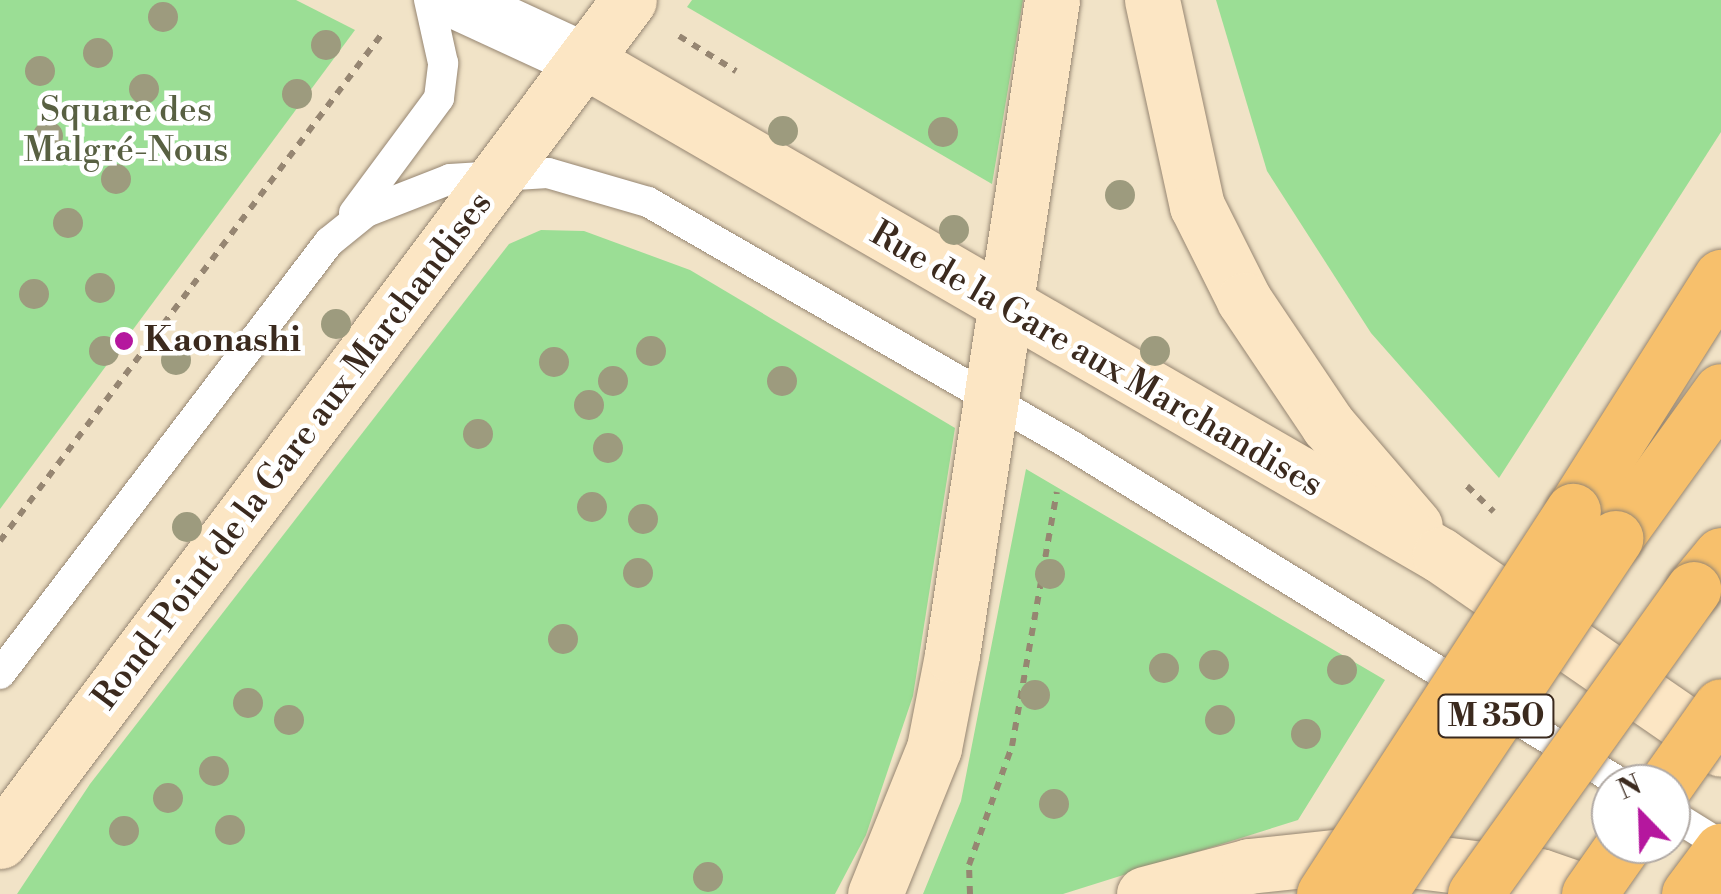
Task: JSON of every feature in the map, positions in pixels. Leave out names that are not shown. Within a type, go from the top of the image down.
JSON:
[{"type":"highway","points":[[1324,894],[1594,524],[1721,277]]},
{"type":"highway","name":"M 350","points":[[1378,894],[1594,524],[1721,391]]},
{"type":"highway","points":[[1475,894],[1707,572]]},
{"type":"highway","points":[[1680,764],[1721,706]]},
{"type":"highway","points":[[1689,894],[1721,848]]},
{"type":"highway","points":[[1590,894],[1610,864]]},
{"type":"main road","name":"Rond-Point de la Gare aux Marchandises","points":[[0,841],[628,0]]},
{"type":"main road","points":[[875,894],[934,748],[1052,0]]},
{"type":"main road","points":[[1152,0],[1198,206],[1244,300],[1328,425],[1440,555]]},
{"type":"main road","name":"Rue de la Gare aux Marchandises","points":[[584,60],[1003,310],[1440,555],[1721,749]]},
{"type":"main road","points":[[1144,894],[1249,866],[1361,854],[1540,876],[1590,894]]},
{"type":"street","name":"Rue de la Gare aux Marchandises","points":[[454,0],[584,60]]},
{"type":"lane","points":[[0,674],[439,98],[443,63],[429,0]]},
{"type":"lane","points":[[330,242],[402,194],[504,170],[599,183],[648,202],[1072,446],[1591,765]]},
{"type":"lane","points":[[1691,828],[1721,848]]},
{"type":"path","points":[[0,542],[366,53]]},
{"type":"path","points":[[970,894],[969,865],[1012,746],[1044,531],[1072,446]]},
{"type":"path","points":[[1454,474],[1510,524]]},
{"type":"green space","name":"Square des Malgré-Nous","points":[[0,0],[296,0],[355,30],[0,509]]},
{"type":"green space","points":[[692,0],[1023,0],[992,184],[687,7]]},
{"type":"green space","points":[[1216,0],[1721,0],[1721,132],[1499,478],[1371,333],[1267,171]]},
{"type":"green space","points":[[541,230],[584,231],[690,270],[955,428],[913,696],[866,835],[835,894],[17,894],[90,784],[509,244]]},
{"type":"green space","points":[[1026,469],[1385,680],[1298,820],[1063,894],[923,894],[961,801]]},
{"type":"place","name":"Kaonashi","points":[[124,341]]}]
